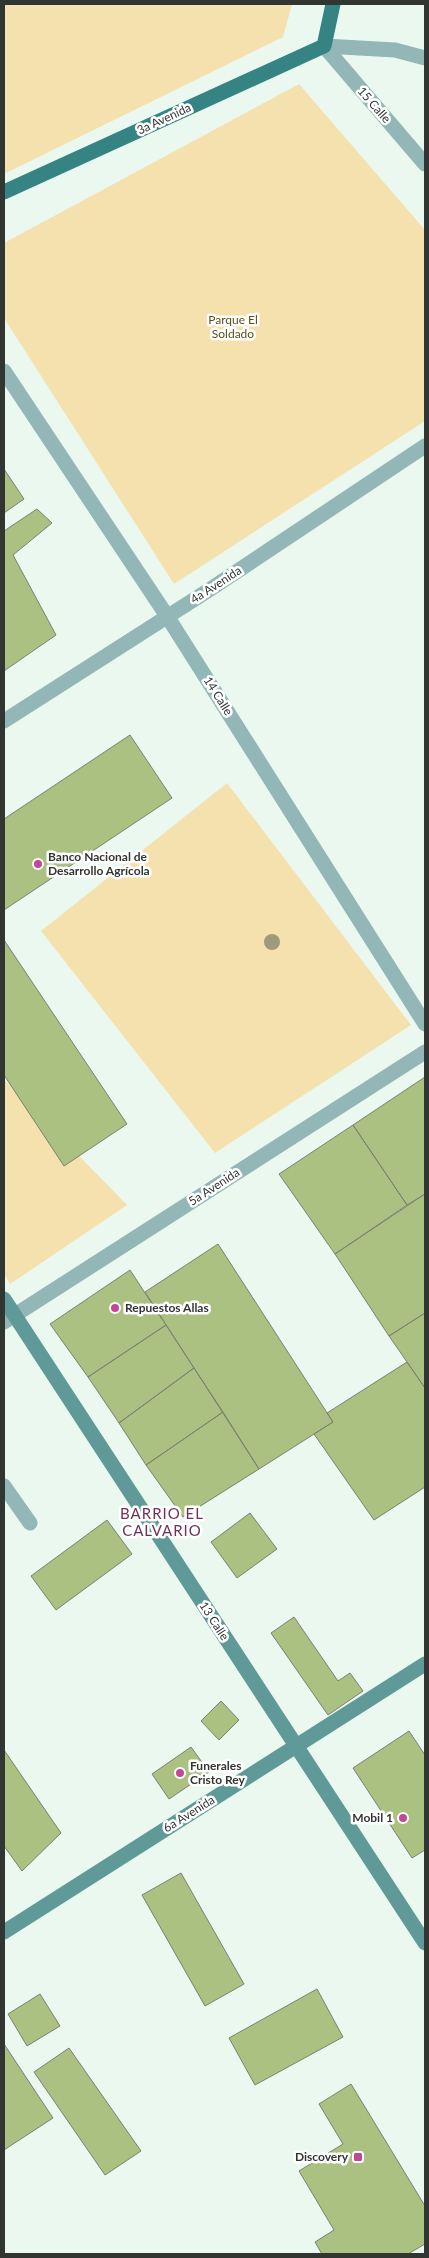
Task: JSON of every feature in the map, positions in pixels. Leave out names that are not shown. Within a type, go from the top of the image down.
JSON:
[{"type":"main road","points":[[324,46],[333,4]]},
{"type":"main road","name":"3a Avenida","points":[[4,192],[324,46]]},
{"type":"street","name":"3a Avenida","points":[[324,46],[395,50],[425,58]]},
{"type":"street","name":"15 Calle","points":[[324,46],[425,164]]},
{"type":"street","name":"14 Calle","points":[[4,371],[167,616],[425,1024]]},
{"type":"street","name":"4a Avenida","points":[[4,721],[425,446]]},
{"type":"street","name":"5a Avenida","points":[[9,1319],[425,1052]]},
{"type":"street","name":"13 Calle","points":[[4,1299],[9,1319],[297,1746],[425,1943]]},
{"type":"street","points":[[4,1486],[30,1523]]},
{"type":"street","name":"6a Avenida","points":[[4,1932],[425,1664]]},
{"type":"green space","points":[[4,4],[292,4],[283,37],[4,174]]},
{"type":"green space","name":"Parque El Soldado","points":[[299,84],[425,230],[425,421],[174,584],[4,318],[4,243]]},
{"type":"green space","points":[[227,783],[411,1025],[215,1153],[41,931]]},
{"type":"green space","points":[[4,1079],[127,1205],[10,1284],[4,1274]]},
{"type":"building","points":[[4,469],[24,499],[4,513]]},
{"type":"building","points":[[37,509],[52,523],[13,555],[56,635],[4,671],[4,531]]},
{"type":"building","name":"Banco Nacional de Desarrollo Agrícola","points":[[130,735],[172,798],[4,910],[4,819]]},
{"type":"building","points":[[4,940],[127,1124],[64,1166],[4,1075]]},
{"type":"building","points":[[425,1077],[425,1194],[407,1205],[353,1125]]},
{"type":"building","points":[[353,1125],[407,1205],[335,1254],[279,1174]]},
{"type":"building","points":[[425,1194],[425,1313],[389,1336],[335,1254]]},
{"type":"building","points":[[218,1244],[333,1422],[259,1469],[145,1292]]},
{"type":"building","name":"Repuestos Allas","points":[[130,1270],[166,1325],[88,1377],[50,1324]]},
{"type":"building","points":[[425,1313],[425,1388],[389,1336]]},
{"type":"building","points":[[166,1325],[194,1368],[119,1423],[88,1377]]},
{"type":"building","points":[[407,1362],[425,1388],[425,1487],[374,1520],[314,1434],[333,1422],[327,1413]]},
{"type":"building","points":[[194,1368],[223,1412],[146,1465],[119,1423]]},
{"type":"building","points":[[223,1412],[259,1469],[183,1517],[146,1465]]},
{"type":"building","points":[[250,1513],[277,1549],[237,1578],[211,1542]]},
{"type":"building","points":[[107,1520],[132,1554],[56,1610],[31,1576]]},
{"type":"building","points":[[294,1617],[338,1681],[350,1673],[363,1691],[328,1715],[271,1633]]},
{"type":"building","points":[[221,1701],[239,1720],[219,1740],[201,1721]]},
{"type":"building","points":[[409,1731],[425,1755],[425,1850],[412,1858],[353,1768]]},
{"type":"building","name":"Funerales Cristo Rey","points":[[191,1747],[209,1772],[169,1799],[152,1774]]},
{"type":"building","points":[[4,1750],[61,1833],[22,1871],[4,1846]]},
{"type":"building","points":[[181,1873],[244,1984],[205,2006],[142,1895]]},
{"type":"building","points":[[317,1989],[343,2037],[255,2085],[229,2038]]},
{"type":"building","points":[[40,1994],[60,2026],[27,2046],[8,2014]]},
{"type":"building","points":[[4,2044],[53,2118],[4,2150]]},
{"type":"building","points":[[69,2048],[141,2151],[105,2175],[34,2072]]},
{"type":"building","name":"Discovery","points":[[351,2084],[425,2206],[425,2244],[408,2254],[322,2254],[315,2242],[334,2230],[299,2171],[343,2144],[319,2104]]},
{"type":"place","name":"Banco Nacional de Desarrollo Agrícola","points":[[38,864]]},
{"type":"place","name":"Repuestos Allas","points":[[115,1308]]},
{"type":"place","name":"Funerales Cristo Rey","points":[[180,1773]]},
{"type":"place","name":"Mobil 1","points":[[403,1818]]},
{"type":"place","name":"Discovery","points":[[358,2157]]},
{"type":"district","name":"BARRIO EL CALVARIO","points":[[162,1522]]}]
